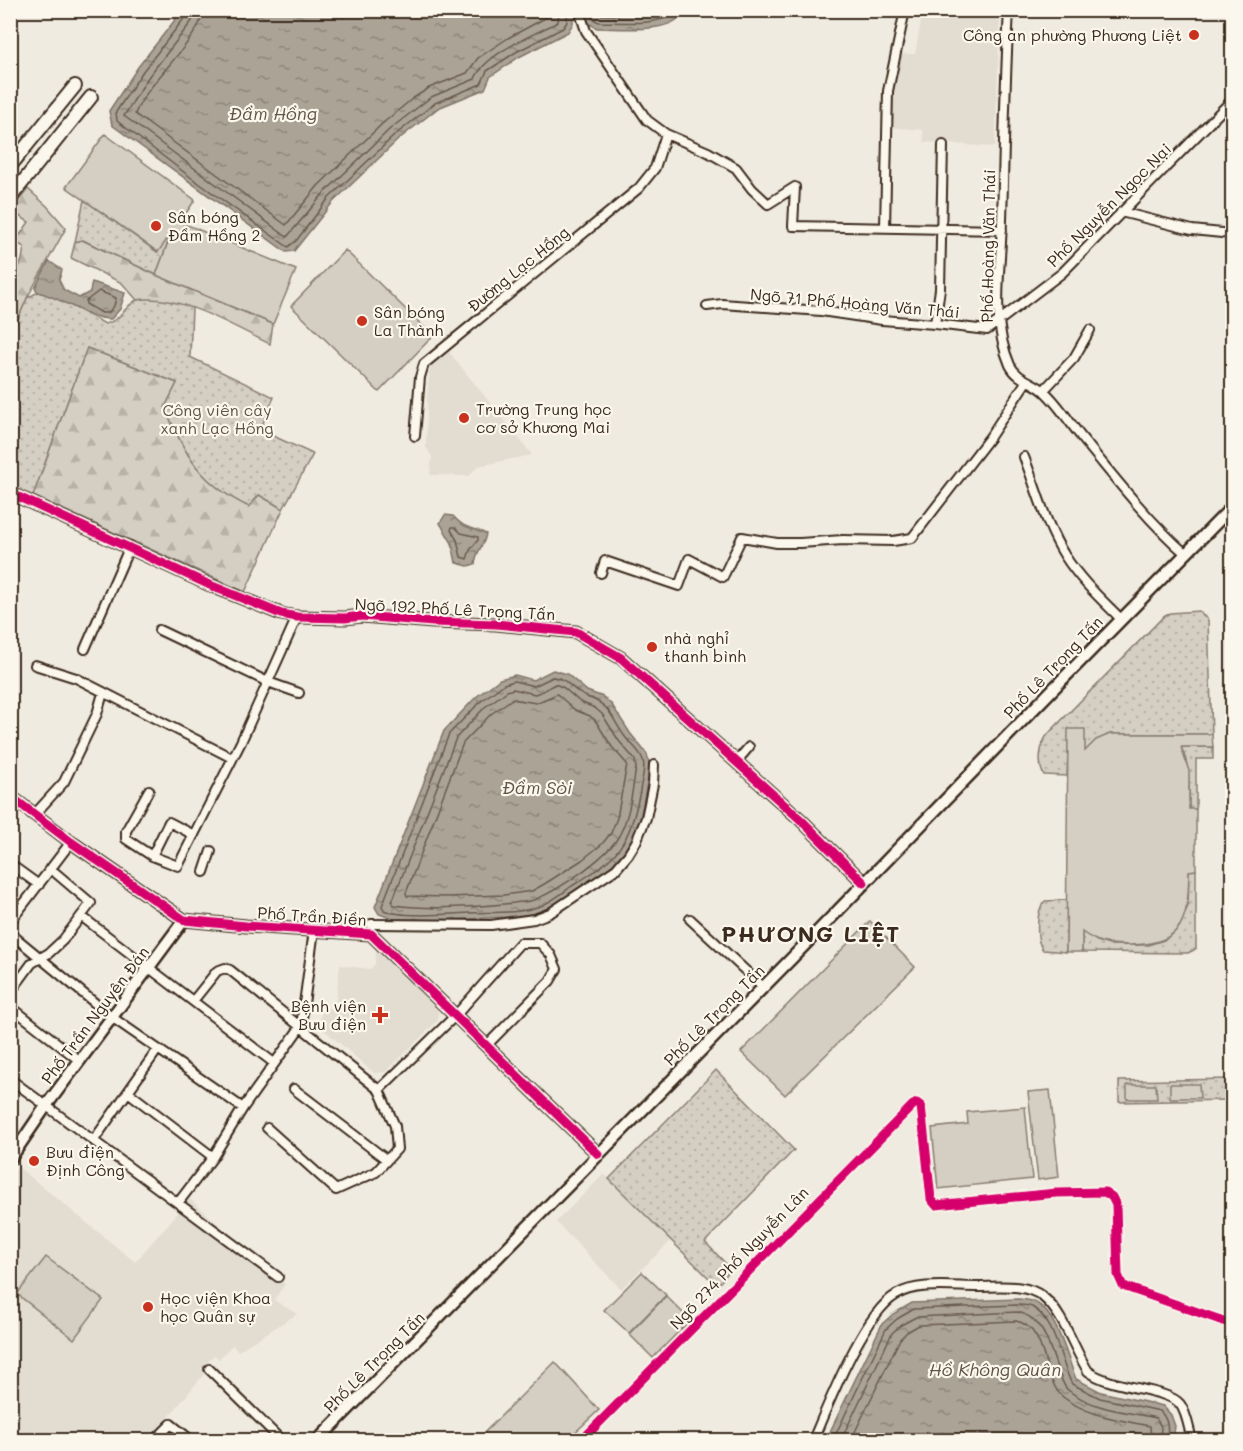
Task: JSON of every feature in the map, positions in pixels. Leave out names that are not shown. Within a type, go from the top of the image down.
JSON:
[{"type":"main road","points":[[10,166],[75,86]]},
{"type":"main road","points":[[10,198],[91,97]]},
{"type":"main road","points":[[41,128],[58,138]]},
{"type":"street","points":[[579,10],[586,31],[647,120],[666,134],[708,152],[736,168],[752,189],[768,204],[795,187],[794,225],[1002,230]]},
{"type":"street","points":[[885,227],[888,91],[905,10]]},
{"type":"street","name":"Phố Hoàng Văn Thái","points":[[1008,10],[998,295],[998,322],[1003,345],[1011,368],[1026,382],[1044,390],[1110,471],[1171,541],[1186,554]]},
{"type":"street","name":"Phố Nguyễn Ngọc Nại","points":[[998,322],[1062,273],[1233,100]]},
{"type":"street","name":"Đường Lạc Hồng","points":[[415,436],[420,377],[424,364],[639,188],[656,168],[666,134]]},
{"type":"street","points":[[935,324],[940,289],[943,145]]},
{"type":"street","points":[[1121,212],[1192,230],[1233,234]]},
{"type":"street","name":"Ngõ 71 Phố Hoàng Văn Thái","points":[[707,306],[722,304],[821,311],[882,320],[987,330],[998,322]]},
{"type":"street","points":[[1044,390],[1074,358],[1090,330]]},
{"type":"street","points":[[601,573],[605,561],[679,586],[689,559],[723,577],[742,537],[777,543],[843,540],[893,541],[912,538],[990,437],[1026,382]]},
{"type":"street","points":[[1024,457],[1049,525],[1064,554],[1084,581],[1121,620]]},
{"type":"street","name":"Ngõ 192 Phố Lê Trọng Tấn","points":[[10,493],[258,606],[281,614],[297,617],[362,616],[433,622],[517,625],[576,632],[621,658],[801,820],[864,883]]},
{"type":"street","name":"Phố Lê Trọng Tấn","points":[[318,1440],[1233,507]]},
{"type":"street","points":[[85,650],[130,546]]},
{"type":"street","points":[[149,790],[126,831],[126,839],[152,856],[178,866],[232,758],[297,617]]},
{"type":"street","points":[[159,630],[268,682],[299,693]]},
{"type":"street","points":[[35,665],[76,678],[232,758]]},
{"type":"street","points":[[34,815],[64,782],[98,714],[103,693]]},
{"type":"street","points":[[736,762],[748,747]]},
{"type":"street","points":[[371,924],[491,925],[534,919],[555,910],[616,869],[628,855],[646,818],[653,784],[654,765]]},
{"type":"street","points":[[10,796],[71,842],[184,920]]},
{"type":"street","points":[[152,856],[169,822],[194,835]]},
{"type":"street","points":[[10,922],[71,842]]},
{"type":"street","points":[[204,873],[211,851]]},
{"type":"street","points":[[10,864],[39,885]]},
{"type":"street","points":[[10,993],[32,963],[50,953],[63,940],[91,903],[51,869]]},
{"type":"street","points":[[81,916],[274,1064]]},
{"type":"street","points":[[690,919],[763,987]]},
{"type":"street","name":"Phố Trần Điền","points":[[184,920],[370,933],[598,1154]]},
{"type":"street","name":"Phố Trần Nguyên Đán","points":[[10,1159],[46,1106],[184,920]]},
{"type":"street","points":[[178,1203],[213,1156],[243,1108],[301,1026],[314,930]]},
{"type":"street","points":[[10,933],[113,1018],[243,1108]]},
{"type":"street","points":[[379,1090],[456,1015],[520,943],[540,943],[551,955],[557,969],[550,981],[487,1046]]},
{"type":"street","points":[[193,1001],[217,971],[225,968],[379,1090],[395,1126],[397,1149],[376,1172],[336,1190],[267,1128]]},
{"type":"street","points":[[10,1006],[80,1061]]},
{"type":"street","points":[[94,1140],[158,1049]]},
{"type":"street","points":[[10,1079],[278,1277]]},
{"type":"street","points":[[294,1089],[387,1160]]},
{"type":"street","points":[[128,1092],[213,1156]]},
{"type":"street","name":"Ngõ 274 Phố Nguyễn Lân","points":[[582,1440],[917,1103],[921,1106],[931,1199],[936,1205],[1056,1193],[1105,1192],[1112,1197],[1116,1205],[1118,1275],[1124,1286],[1233,1324]]},
{"type":"street","points":[[813,1440],[867,1326],[882,1305],[897,1294],[912,1289],[1013,1287],[1033,1291],[1053,1307],[1088,1371],[1095,1376],[1172,1398],[1183,1408],[1192,1440]]},
{"type":"street","points":[[209,1369],[281,1440]]},
{"type":"street","points":[[155,1440],[171,1424],[190,1440]]},
{"type":"shaded area","points":[[923,11],[1000,15],[995,147],[924,142],[923,130],[890,127],[892,88],[898,54],[915,54]]},
{"type":"shaded area","name":"Trường Trung học cơ sở Khương Mai","points":[[449,352],[532,455],[478,466],[469,476],[430,475],[432,457],[426,447],[430,365]]},
{"type":"shaded area","name":"Bệnh viện Bưu điện","points":[[376,947],[380,947],[438,1005],[438,1020],[386,1072],[374,1073],[323,1029],[319,1021],[323,1008],[332,1009],[335,1006],[340,965],[370,969],[375,964]]},
{"type":"shaded area","name":"Học viện Khoa học Quân sự","points":[[18,1167],[135,1262],[190,1199],[285,1284],[274,1300],[297,1314],[238,1351],[232,1345],[219,1359],[214,1355],[202,1369],[205,1373],[150,1440],[11,1440],[10,1178]]},
{"type":"shaded area","points":[[604,1174],[672,1240],[621,1289],[556,1222]]},
{"type":"green space","name":"Sân bóng Đầm Hồng 2","points":[[105,134],[195,200],[180,222],[296,270],[273,324],[156,275],[171,234],[158,252],[66,187]]},
{"type":"green space","points":[[28,189],[66,228],[27,298],[11,335],[11,284],[22,260],[24,247],[15,242],[29,222],[13,212]]},
{"type":"green space","points":[[84,200],[157,252],[172,231],[156,275],[83,240],[75,242]]},
{"type":"green space","points":[[82,240],[156,275],[273,324],[270,344],[188,306],[153,299],[137,300],[122,283],[71,258],[75,242]]},
{"type":"green space","name":"Sân bóng La Thành","points":[[345,250],[433,336],[379,392],[291,306]]},
{"type":"green space","name":"Công viên cây xanh Lạc Hồng","points":[[38,292],[54,296],[105,324],[115,320],[130,304],[141,298],[164,299],[192,308],[190,357],[274,397],[260,430],[313,454],[283,509],[259,495],[249,507],[232,498],[206,478],[187,454],[165,407],[177,383],[87,348],[33,496],[11,487],[11,335],[27,298]]},
{"type":"green space","points":[[87,348],[177,383],[165,407],[187,454],[206,478],[232,498],[249,507],[259,495],[283,509],[245,592],[33,496]]},
{"type":"green space","points":[[1199,611],[1208,620],[1212,734],[1110,734],[1085,751],[1069,729],[1067,776],[1044,775],[1040,754],[1048,734],[1165,615]]},
{"type":"green space","points":[[1068,729],[1085,729],[1085,751],[1096,740],[1110,734],[1212,734],[1213,747],[1181,747],[1189,771],[1189,809],[1196,809],[1196,870],[1189,871],[1185,915],[1173,934],[1163,940],[1149,944],[1117,945],[1099,941],[1082,932],[1082,952],[1066,952]]},
{"type":"green space","points":[[1181,747],[1213,747],[1213,759],[1196,759],[1196,809],[1189,810],[1188,770]]},
{"type":"green space","points":[[1189,870],[1196,870],[1196,949],[1188,953],[1082,952],[1082,931],[1097,941],[1109,945],[1148,945],[1164,940],[1177,929],[1188,906]]},
{"type":"green space","points":[[1067,900],[1066,952],[1043,950],[1038,933],[1038,918],[1042,905],[1045,901]]},
{"type":"green space","points":[[870,921],[915,967],[785,1095],[741,1052]]},
{"type":"green space","points":[[716,1070],[794,1150],[705,1242],[731,1269],[717,1286],[609,1179]]},
{"type":"green space","points":[[1232,1079],[1232,1100],[1119,1102],[1119,1081]]},
{"type":"green space","points":[[1170,1084],[1199,1084],[1200,1098],[1170,1098]]},
{"type":"green space","points":[[1127,1085],[1156,1085],[1157,1099],[1127,1099]]},
{"type":"green space","points":[[1050,1090],[1059,1177],[1038,1180],[1028,1092]]},
{"type":"green space","points":[[1025,1107],[1032,1179],[938,1189],[932,1128],[968,1124],[967,1112]]},
{"type":"green space","points":[[46,1257],[103,1300],[74,1339],[17,1294]]},
{"type":"green space","points":[[642,1272],[666,1295],[629,1333],[604,1310]]},
{"type":"green space","points":[[666,1296],[690,1320],[653,1358],[629,1334]]},
{"type":"green space","points":[[555,1362],[599,1410],[567,1440],[482,1440],[479,1438]]},
{"type":"water","name":"Đầm Hồng","points":[[573,10],[573,23],[568,32],[519,57],[490,77],[485,89],[438,108],[399,139],[333,202],[294,251],[286,252],[112,125],[109,111],[138,67],[182,11]]},
{"type":"water","points":[[583,11],[685,11],[679,19],[669,24],[632,29],[597,28],[588,23]]},
{"type":"water","points":[[49,261],[62,270],[59,280],[64,290],[79,298],[90,292],[92,282],[125,293],[120,309],[111,319],[102,318],[38,292],[35,288]]},
{"type":"water","points":[[445,515],[453,516],[466,526],[486,534],[475,564],[468,566],[456,563],[452,543],[440,523]]},
{"type":"water","name":"Đầm Sòi","points":[[553,670],[567,674],[587,691],[603,697],[612,705],[647,754],[650,768],[639,825],[630,844],[619,859],[596,879],[540,913],[448,920],[393,919],[379,914],[375,907],[444,731],[476,697],[500,679],[515,675],[533,680]]},
{"type":"water","name":"Hồ Không Quân","points":[[1018,1299],[1032,1301],[1048,1314],[1055,1324],[1076,1379],[1101,1392],[1163,1406],[1171,1415],[1175,1426],[1173,1440],[826,1440],[882,1324],[893,1314],[912,1303]]},
{"type":"cycle path","points":[[10,493],[212,586],[281,614],[297,617],[362,616],[496,624],[576,632],[621,658],[801,820],[864,883]]},
{"type":"cycle path","points":[[10,796],[71,842],[184,920],[371,934],[598,1154]]},
{"type":"cycle path","points":[[582,1440],[917,1103],[921,1106],[931,1199],[936,1205],[1056,1193],[1105,1192],[1112,1197],[1116,1205],[1118,1275],[1123,1286],[1232,1324]]},
{"type":"place","name":"Công an phường Phương Liệt","points":[[1194,35]]},
{"type":"place","name":"Sân bóng Đầm Hồng 2","points":[[156,226]]},
{"type":"place","name":"Sân bóng La Thành","points":[[362,321]]},
{"type":"place","name":"Trường Trung học cơ sở Khương Mai","points":[[464,418]]},
{"type":"place","name":"nhà nghỉ thanh bình","points":[[652,647]]},
{"type":"place","name":"Bệnh viện Bưu điện","points":[[380,1015]]},
{"type":"place","name":"Bưu điện Định Công","points":[[34,1161]]},
{"type":"place","name":"Học viện Khoa học Quân sự","points":[[148,1307]]},
{"type":"district","name":"PHƯƠNG LIỆT","points":[[811,934]]}]
